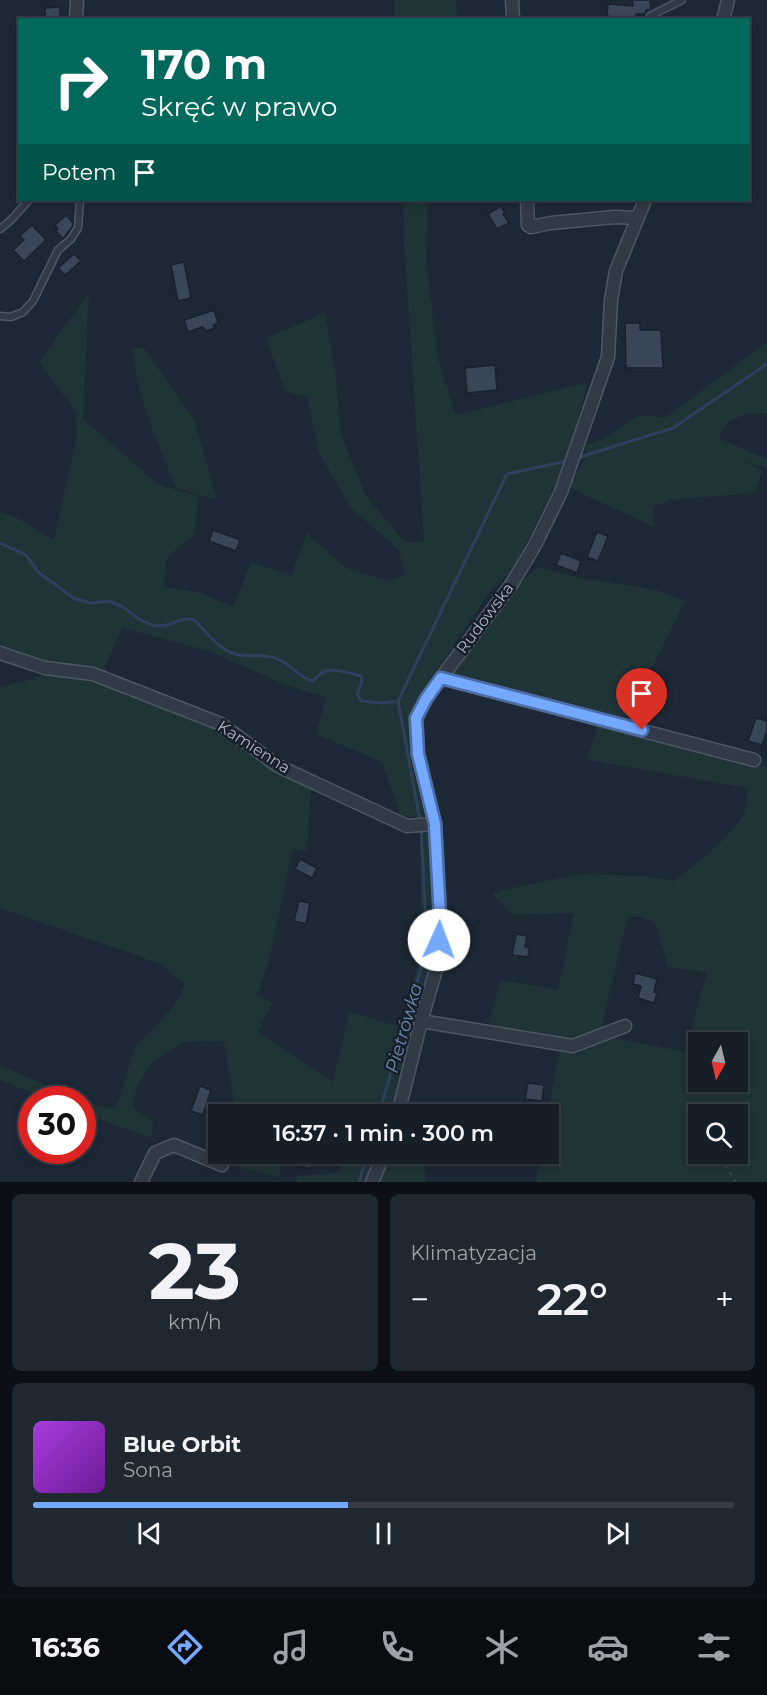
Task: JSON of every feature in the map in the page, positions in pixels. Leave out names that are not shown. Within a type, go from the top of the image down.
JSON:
[{"type":"street","points":[[76,18],[77,0]]},
{"type":"street","points":[[512,0],[513,18]]},
{"type":"street","points":[[724,18],[728,0]]},
{"type":"street","points":[[527,201],[528,225],[531,227],[604,218],[637,218]]},
{"type":"street","name":"Rudowska","points":[[400,1104],[438,963],[440,917],[435,824],[418,754],[416,718],[441,678],[511,585],[535,545],[561,492],[608,357],[616,270],[645,201]]},
{"type":"street","name":"Kamienna","points":[[0,654],[45,668],[93,674],[220,724],[278,766],[407,826],[435,824]]},
{"type":"street","points":[[441,678],[754,760]]},
{"type":"street","points":[[421,1021],[573,1046],[626,1026]]},
{"type":"street","points":[[141,1182],[155,1153],[174,1146],[222,1166]]},
{"type":"street","points":[[372,1182],[380,1164]]},
{"type":"lane","points":[[650,16],[682,0]]},
{"type":"lane","points":[[0,229],[28,201]]},
{"type":"lane","points":[[0,316],[11,316],[23,312],[33,301],[58,250],[71,239],[78,228],[80,201]]},
{"type":"path","points":[[724,1164],[736,1182]]},
{"type":"green space","points":[[394,0],[456,0],[458,18],[394,18]]},
{"type":"green space","points":[[403,201],[428,201],[426,261],[438,359],[456,415],[587,383],[576,430],[563,469],[513,569],[490,592],[417,699],[410,718],[411,761],[425,817],[401,816],[382,762],[316,734],[326,697],[288,686],[209,651],[122,628],[104,669],[47,663],[0,648],[0,512],[14,516],[54,540],[77,436],[76,412],[39,362],[89,293],[83,419],[159,485],[198,496],[194,535],[167,557],[164,587],[202,593],[233,607],[251,562],[291,575],[307,533],[346,568],[388,581],[405,575],[399,550],[351,508],[319,453],[307,397],[285,391],[266,338],[325,313],[336,376],[340,432],[366,496],[405,542],[424,541]]},
{"type":"green space","points":[[767,342],[767,413],[747,414],[729,421],[718,438],[767,459],[767,468],[743,461],[762,471],[754,493],[670,500],[653,507],[654,527],[568,487],[585,459],[586,445],[601,440],[636,417],[649,415],[665,418]]},
{"type":"green space","points":[[143,347],[194,419],[217,500],[176,488],[150,423],[137,380],[132,349]]},
{"type":"green space","points":[[538,567],[580,578],[657,590],[685,601],[627,719],[451,674],[514,588]]},
{"type":"green space","points":[[48,674],[91,680],[217,728],[271,768],[312,786],[306,851],[293,849],[269,960],[257,995],[273,1003],[257,1032],[333,1082],[349,1012],[412,1030],[394,1104],[234,1104],[224,1041],[184,1042],[151,1064],[136,1089],[133,1108],[153,1122],[151,1138],[96,1118],[96,1105],[114,1108],[120,1098],[134,1049],[174,1006],[185,985],[161,964],[0,908],[0,688]]},
{"type":"green space","points":[[597,727],[767,767],[767,1182],[536,1182],[539,1164],[559,1164],[559,1104],[550,1104],[559,1051],[578,1054],[609,1037],[685,1052],[688,1041],[688,1092],[748,1092],[748,1032],[690,1032],[707,972],[668,967],[655,922],[628,916],[601,1029],[572,1039],[488,1026],[501,980],[558,990],[574,913],[513,915],[493,894],[580,874],[643,876],[675,881],[718,845],[744,816],[748,788],[587,760]]},
{"type":"green space","points":[[420,833],[430,833],[435,916],[433,959],[420,1003],[409,997],[421,953]]},
{"type":"green space","points":[[0,1066],[50,1086],[18,1087],[0,1080]]},
{"type":"green space","points":[[226,1164],[283,1164],[278,1177]]},
{"type":"green space","points":[[341,1164],[373,1164],[366,1182],[296,1182],[297,1176],[339,1173]]},
{"type":"green space","points":[[387,1164],[425,1164],[426,1182],[379,1182]]},
{"type":"building","points":[[632,0],[650,0],[651,10],[646,10],[645,14],[636,14],[636,18],[607,16],[608,4],[633,6]]},
{"type":"building","points":[[60,7],[60,18],[45,18],[45,8]]},
{"type":"building","points":[[501,206],[509,223],[497,229],[488,214]]},
{"type":"building","points":[[66,215],[73,226],[63,239],[56,231],[58,229],[55,225]]},
{"type":"building","points":[[32,225],[46,240],[24,261],[13,250],[24,240],[20,236]]},
{"type":"building","points":[[74,254],[81,261],[65,275],[58,268]]},
{"type":"building","points":[[184,262],[191,298],[178,301],[171,265]]},
{"type":"building","points":[[214,310],[218,323],[213,325],[215,328],[206,331],[202,327],[188,332],[184,320]]},
{"type":"building","points":[[625,323],[640,323],[640,330],[661,330],[663,368],[626,368]]},
{"type":"building","points":[[495,365],[497,390],[467,393],[465,368]]},
{"type":"building","points":[[213,530],[240,540],[236,551],[209,541]]},
{"type":"building","points":[[597,532],[608,536],[598,561],[587,557]]},
{"type":"building","points":[[561,553],[581,561],[577,573],[556,565]]},
{"type":"building","points":[[756,718],[767,721],[767,731],[762,745],[748,741]]},
{"type":"building","points":[[300,859],[317,868],[312,878],[295,869]]},
{"type":"building","points":[[299,901],[310,903],[306,924],[294,921]]},
{"type":"building","points":[[516,934],[527,936],[525,947],[529,948],[528,957],[512,955]]},
{"type":"building","points":[[635,973],[657,979],[654,1003],[638,998],[641,986],[633,984]]},
{"type":"building","points":[[528,1083],[544,1085],[542,1101],[525,1099]]},
{"type":"building","points":[[200,1086],[211,1090],[203,1115],[191,1111]]},
{"type":"building","points":[[303,1164],[311,1164],[310,1168],[302,1167]]},
{"type":"waterway","points":[[577,458],[673,428],[767,364]]},
{"type":"waterway","points":[[398,701],[507,474],[567,461]]},
{"type":"waterway","name":"Pietrówka","points":[[0,543],[26,555],[38,572],[75,599],[92,603],[109,601],[154,626],[193,619],[216,643],[232,653],[276,658],[313,681],[321,673],[329,670],[361,676],[362,682],[357,694],[361,701],[382,703],[398,701]]},
{"type":"waterway","name":"Pietrówka","points":[[398,701],[420,820]]},
{"type":"waterway","name":"Pietrówka","points":[[382,1104],[427,947],[421,827]]},
{"type":"waterway","name":"Pietrówka","points":[[359,1182],[364,1164]]},
{"type":"route","points":[[439,940],[435,824],[418,754],[416,718],[441,678],[642,730]]}]
